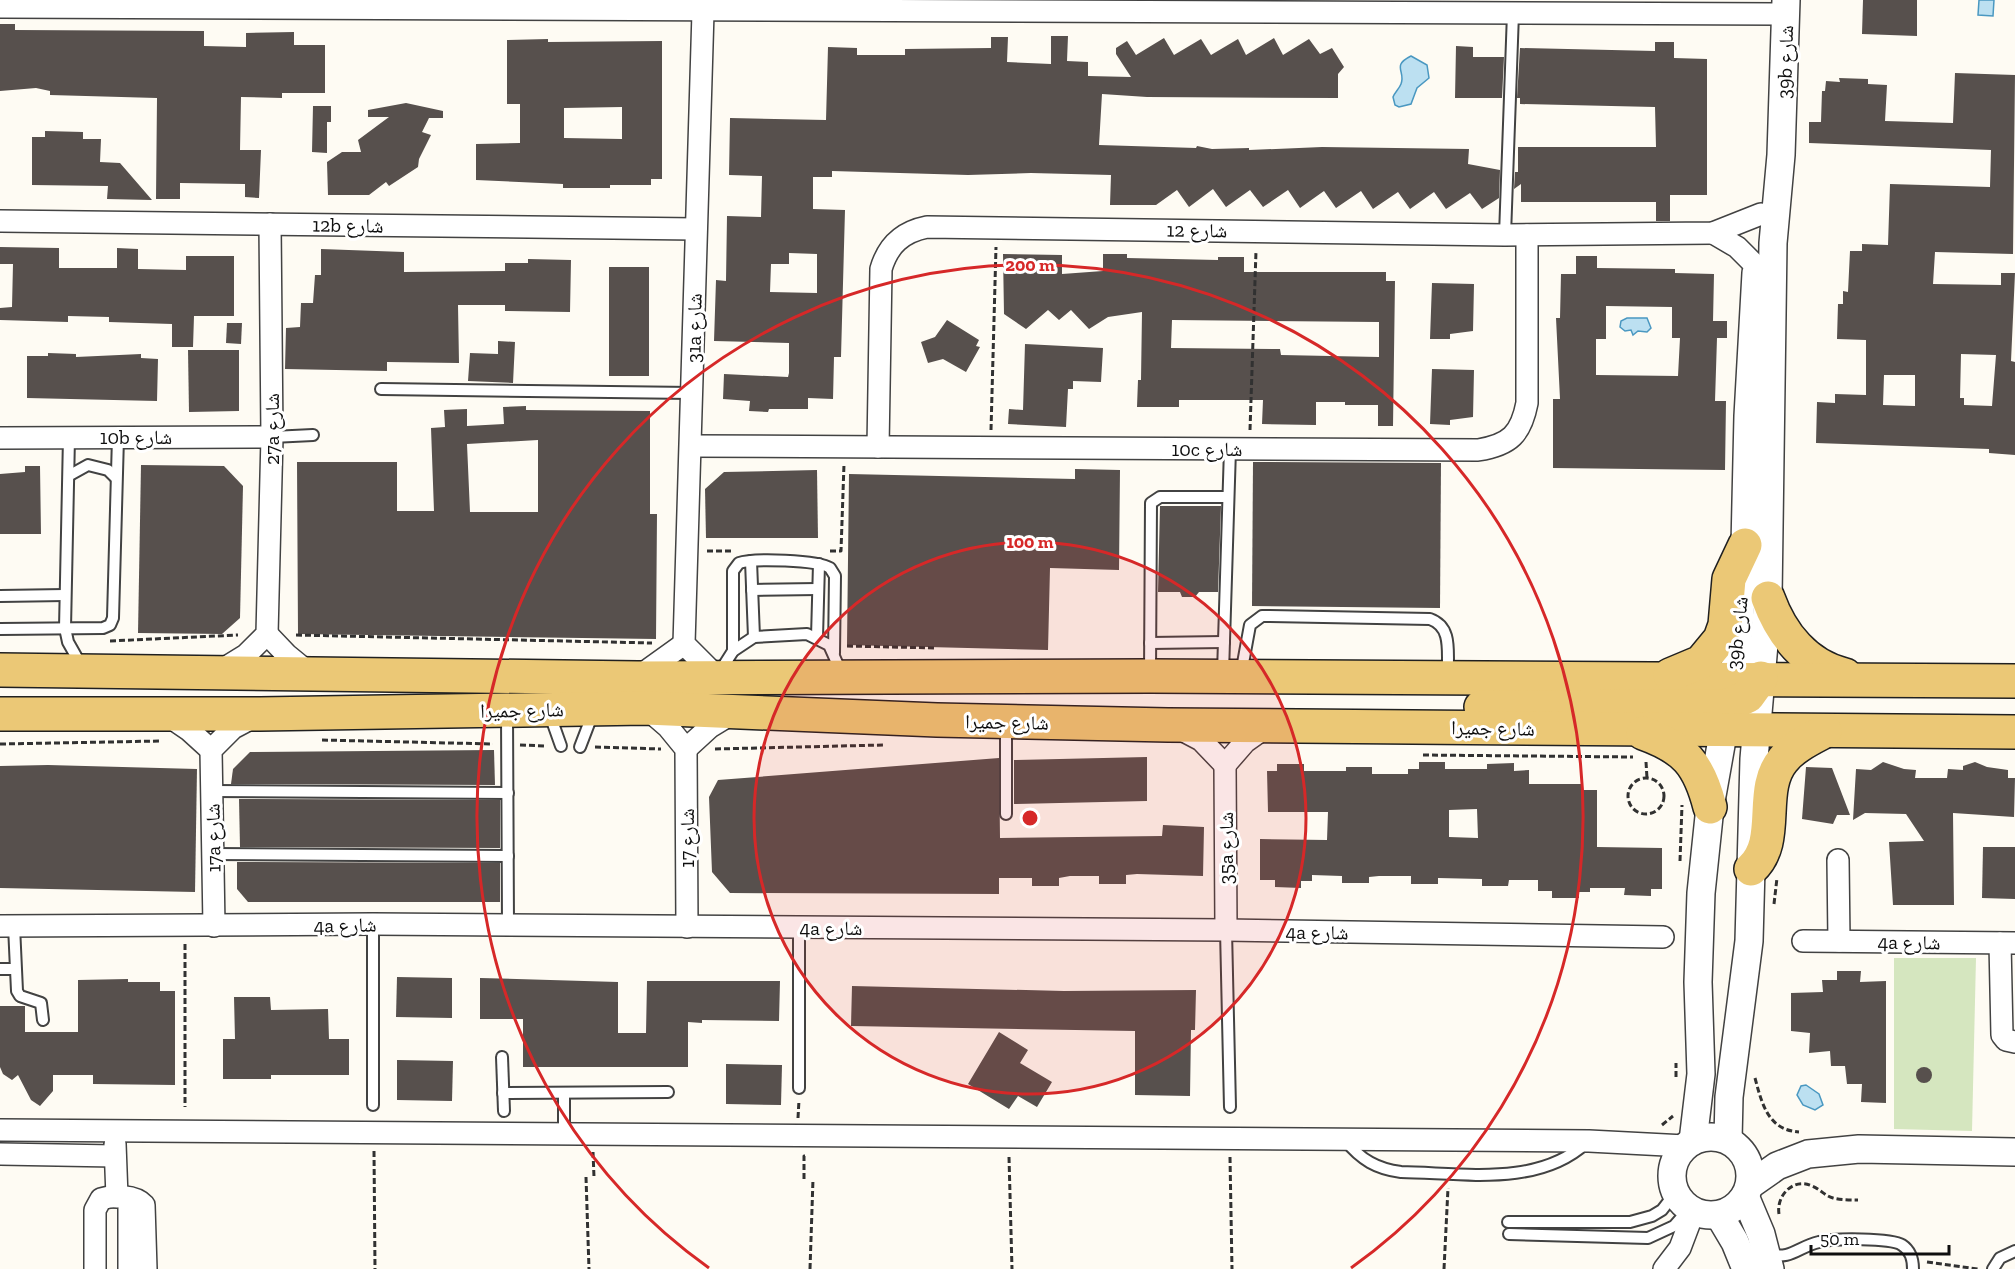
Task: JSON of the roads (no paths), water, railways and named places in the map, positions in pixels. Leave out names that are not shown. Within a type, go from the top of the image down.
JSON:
[{"type":"main road","points":[[1664,678],[1701,662],[1720,639],[1725,625],[1729,579],[1745,545]]},
{"type":"main road","points":[[1768,598],[1774,616],[1796,647],[1816,663],[1839,674],[1864,680]]},
{"type":"main road","name":"شارع جميرا","points":[[0,714],[166,728],[260,714],[595,709],[725,664],[837,658],[1150,676],[1664,678],[1741,698]]},
{"type":"main road","name":"شارع جميرا","points":[[0,670],[309,673],[642,693],[737,711],[1006,722],[1452,727],[1637,748],[1741,698],[1864,680],[2015,681]]},
{"type":"main road","points":[[1452,727],[1461,716],[1483,706],[1741,698],[1928,698],[1947,694],[1966,681]]},
{"type":"main road","name":"شارع جميرا","points":[[1741,698],[1756,731],[2015,732]]},
{"type":"main road","points":[[1765,871],[1771,785],[1779,764],[1791,751],[1825,731]]},
{"type":"main road","points":[[1637,748],[1665,741],[1688,758],[1704,783],[1696,800]]},
{"type":"street","points":[[0,8],[387,4],[1513,13],[1551,7],[1786,7]]},
{"type":"street","name":"31a شارع","points":[[684,644],[692,446],[703,6]]},
{"type":"street","name":"39b شارع","points":[[1689,1143],[1700,1096],[1696,800],[1741,698],[1768,598],[1773,243],[1783,125],[1786,7]]},
{"type":"street","name":"39b شارع","points":[[1741,698],[1737,654],[1745,545],[1748,416],[1756,267],[1761,213],[1783,125]]},
{"type":"street","name":"شارع 12","points":[[878,447],[881,269],[892,245],[914,229],[927,226],[1504,235],[1713,233],[1761,213]]},
{"type":"street","name":"12b شارع","points":[[0,221],[696,229]]},
{"type":"street","name":"27a شارع","points":[[267,634],[272,437],[270,224]]},
{"type":"street","points":[[1713,233],[1737,247],[1756,267]]},
{"type":"street","name":"10c شارع","points":[[692,446],[1478,450],[1497,447],[1513,437],[1524,421],[1527,403],[1527,235]]},
{"type":"street","name":"10b شارع","points":[[0,438],[272,437]]},
{"type":"street","points":[[220,671],[246,655],[267,634],[309,673]]},
{"type":"street","points":[[725,664],[699,662],[684,644],[642,693],[686,749],[710,727],[737,711]]},
{"type":"street","points":[[166,728],[189,730],[211,750],[233,728],[260,714]]},
{"type":"street","points":[[1168,725],[1201,740],[1226,765],[1245,742],[1269,725]]},
{"type":"street","points":[[1756,731],[1765,871],[1747,963],[1729,1097],[1736,1145],[1748,1161],[1748,1191],[1761,1264]]},
{"type":"street","name":"شارع 17","points":[[686,749],[687,927]]},
{"type":"street","name":"17a شارع","points":[[211,750],[214,926]]},
{"type":"street","name":"35a شارع","points":[[1226,765],[1226,930]]},
{"type":"street","points":[[1838,860],[1839,941]]},
{"type":"street","name":"4a شارع","points":[[7,926],[373,924],[1226,930],[1663,937]]},
{"type":"street","name":"4a شارع","points":[[1803,941],[2008,943]]},
{"type":"street","points":[[2008,943],[2002,1035],[2006,1040],[2015,1042]]},
{"type":"street","points":[[0,1130],[1689,1143],[1710,1137],[1736,1145],[1775,1150],[1807,1143],[1859,1149],[2015,1152]]},
{"type":"street","points":[[115,1131],[129,1269]]},
{"type":"street","points":[[1689,1143],[1677,1156],[1673,1168],[1694,1207],[1761,1264]]},
{"type":"street","points":[[1694,1207],[1730,1211],[1748,1191],[1807,1143]]},
{"type":"street","points":[[0,1154],[116,1156]]},
{"type":"street","points":[[95,1269],[97,1204],[107,1197],[140,1201],[145,1210],[146,1269]]},
{"type":"street","points":[[1674,1267],[1694,1207]]},
{"type":"lane","points":[[1504,235],[1513,13]]},
{"type":"lane","points":[[381,389],[692,393]]},
{"type":"lane","points":[[272,437],[314,435]]},
{"type":"lane","points":[[69,437],[65,628],[68,642],[84,671]]},
{"type":"lane","points":[[0,629],[103,628],[112,621],[118,437]]},
{"type":"lane","points":[[1232,676],[1224,642],[1228,497],[1240,449]]},
{"type":"lane","points":[[70,475],[88,465],[99,465],[115,477]]},
{"type":"lane","points":[[1150,676],[1151,503],[1160,497],[1228,497]]},
{"type":"lane","points":[[751,561],[754,637]]},
{"type":"lane","points":[[725,664],[733,571],[739,562],[751,561],[819,564],[830,568],[835,576],[837,658]]},
{"type":"lane","points":[[817,637],[819,564]]},
{"type":"lane","points":[[752,590],[818,589]]},
{"type":"lane","points":[[0,596],[65,595]]},
{"type":"lane","points":[[1232,676],[1250,625],[1262,616],[1269,616],[1430,619],[1439,622],[1447,633],[1448,677]]},
{"type":"lane","points":[[725,664],[754,637],[807,634],[829,645],[837,658]]},
{"type":"lane","points":[[1150,643],[1224,642]]},
{"type":"lane","points":[[547,709],[561,746]]},
{"type":"lane","points":[[580,747],[595,709]]},
{"type":"lane","points":[[507,710],[508,925]]},
{"type":"lane","points":[[1006,722],[1006,814]]},
{"type":"lane","points":[[212,791],[508,793]]},
{"type":"lane","points":[[213,854],[508,856]]},
{"type":"lane","points":[[373,924],[373,1105]]},
{"type":"lane","points":[[7,926],[17,991],[20,996],[41,1003],[43,1020]]},
{"type":"lane","points":[[798,928],[799,1088]]},
{"type":"lane","points":[[1226,930],[1230,1107]]},
{"type":"lane","points":[[0,969],[15,969]]},
{"type":"lane","points":[[502,1057],[504,1110]]},
{"type":"lane","points":[[503,1093],[668,1092]]},
{"type":"lane","points":[[564,1093],[564,1135]]},
{"type":"lane","points":[[1344,1139],[1355,1153],[1384,1170],[1511,1173],[1545,1169],[1562,1162],[1589,1141]]},
{"type":"lane","points":[[1508,1222],[1630,1222],[1652,1216],[1662,1210],[1694,1207]]},
{"type":"lane","points":[[1509,1234],[1647,1238],[1674,1226],[1694,1207]]},
{"type":"lane","points":[[1761,1264],[1792,1255],[1813,1244],[1827,1240],[1890,1242],[1902,1245],[1913,1265]]},
{"type":"lane","points":[[1994,1269],[2001,1258],[2015,1251]]},
{"type":"water","points":[[1979,0],[1994,0],[1993,16],[1978,15]]},
{"type":"water","points":[[1411,56],[1427,65],[1429,78],[1417,88],[1411,104],[1399,107],[1395,105],[1393,97],[1401,84],[1400,66]]},
{"type":"water","points":[[1627,318],[1647,318],[1651,328],[1647,332],[1638,331],[1633,335],[1631,330],[1625,331],[1620,327],[1621,321]]},
{"type":"water","points":[[1806,1085],[1819,1094],[1823,1105],[1815,1110],[1803,1105],[1797,1095],[1801,1086]]}]
